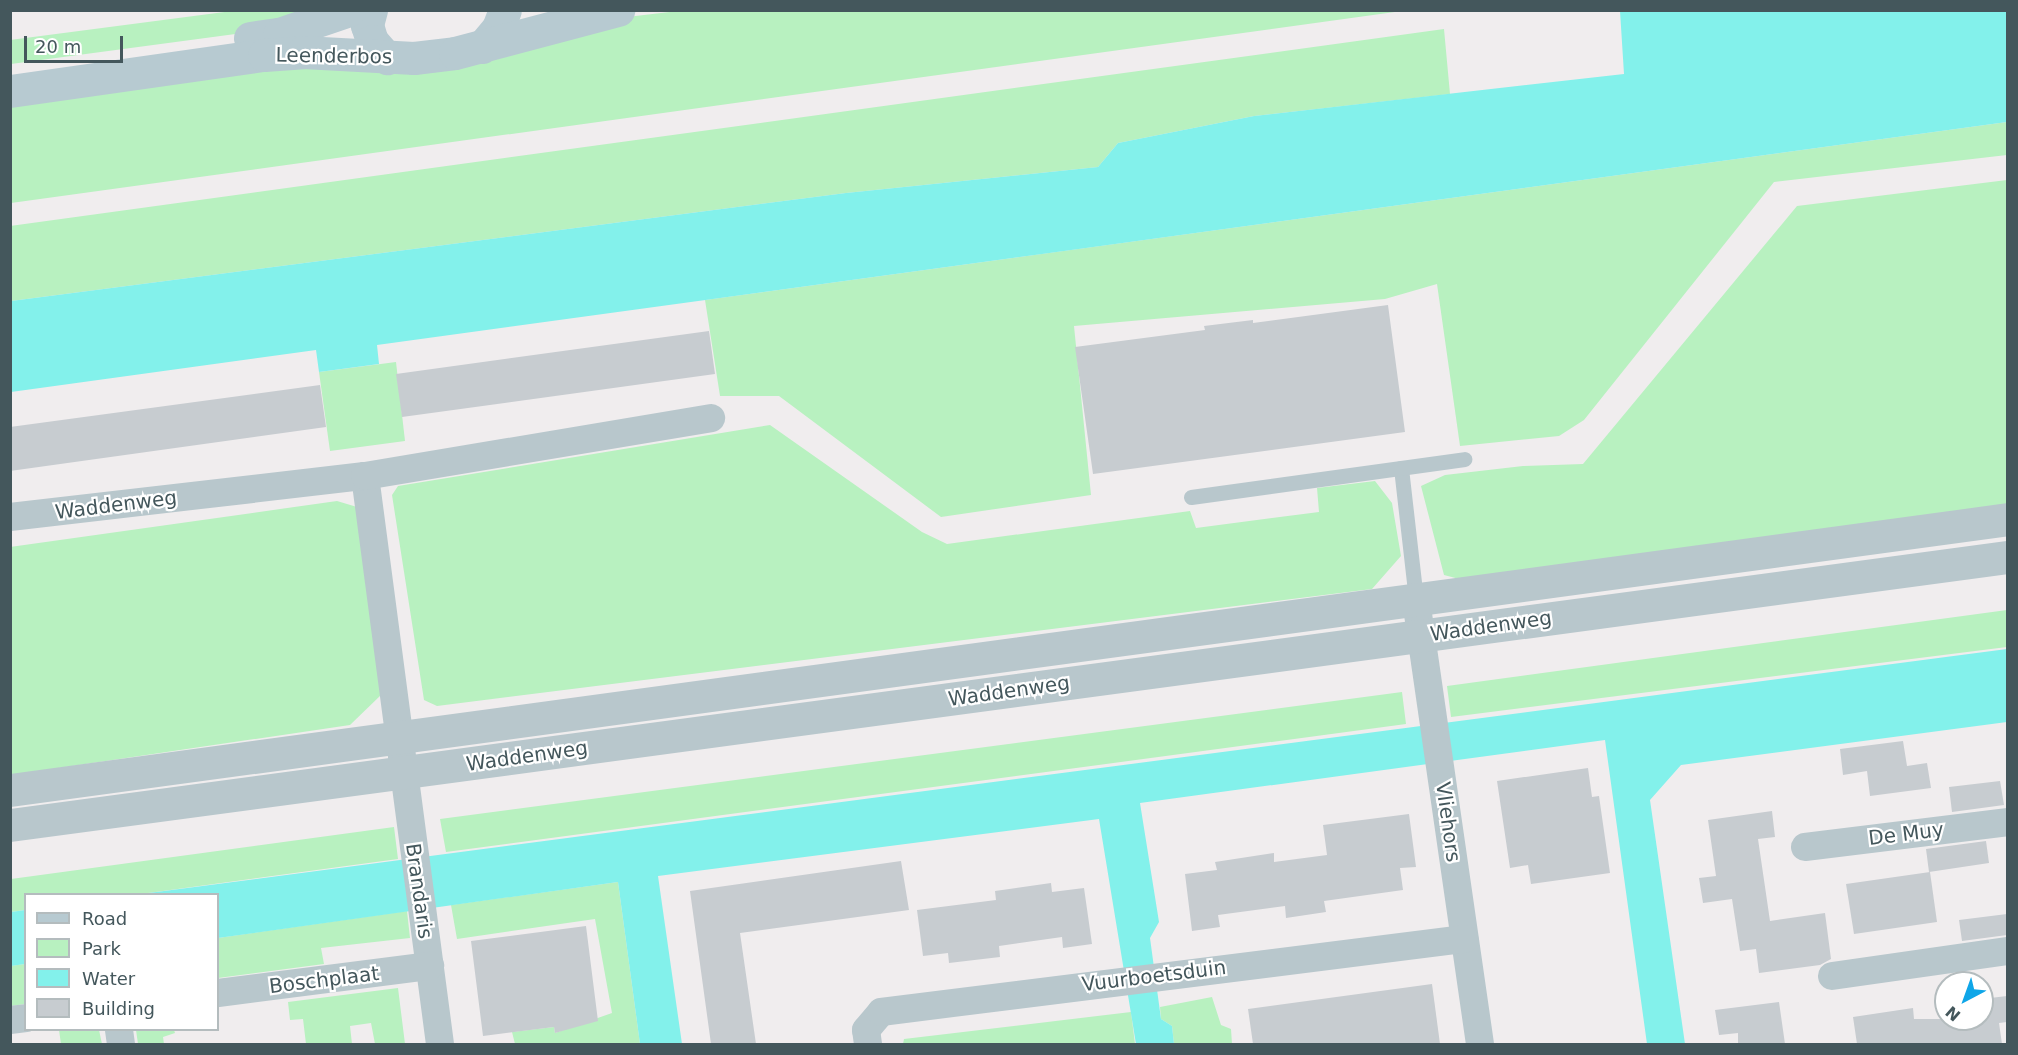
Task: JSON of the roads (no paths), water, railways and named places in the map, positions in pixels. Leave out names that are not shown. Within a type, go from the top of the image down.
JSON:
[{"type":"main road","name":"Leenderbos","points":[[10,70],[279,34],[349,10]]},
{"type":"main road","points":[[370,10],[367,26],[372,41],[387,58]]},
{"type":"main road","points":[[482,47],[498,28],[505,10]]},
{"type":"main road","name":"Leenderbos","points":[[10,91],[264,55],[303,52],[414,58],[482,47],[618,10]]},
{"type":"street","name":"Waddenweg","points":[[10,517],[365,476],[711,418]]},
{"type":"street","points":[[365,476],[398,737]]},
{"type":"street","name":"Waddenweg","points":[[10,790],[2007,519]]},
{"type":"street","name":"Waddenweg","points":[[10,825],[2007,556]]},
{"type":"street","name":"Vliehors","points":[[1416,600],[1480,1044]]},
{"type":"street","name":"Brandaris","points":[[398,737],[440,1044]]},
{"type":"street","name":"De Muy","points":[[1805,847],[2007,822]]},
{"type":"street","name":"Vuurboetsduin","points":[[868,1044],[866,1030],[881,1012],[1107,981],[1464,939]]},
{"type":"street","points":[[1832,976],[2007,951]]},
{"type":"street","name":"Boschplaat","points":[[219,993],[430,966]]},
{"type":"lane","points":[[1191,497],[1464,459]]},
{"type":"lane","points":[[1401,468],[1416,600]]},
{"type":"water","points":[[1620,11],[2007,11],[2007,122],[377,345],[379,364],[319,372],[316,350],[11,392],[11,301],[846,193],[1098,167],[1118,143],[1254,116],[1624,74]]},
{"type":"water","points":[[2007,649],[2007,722],[1681,765],[1650,800],[1685,1044],[1647,1044],[1605,740],[1140,803],[1159,922],[1150,938],[1161,1019],[1172,1026],[1174,1044],[1136,1044],[1099,819],[658,876],[682,1044],[640,1044],[618,882],[219,938],[219,893],[149,893]]},
{"type":"water","points":[[24,910],[24,964],[11,966],[11,912]]}]
